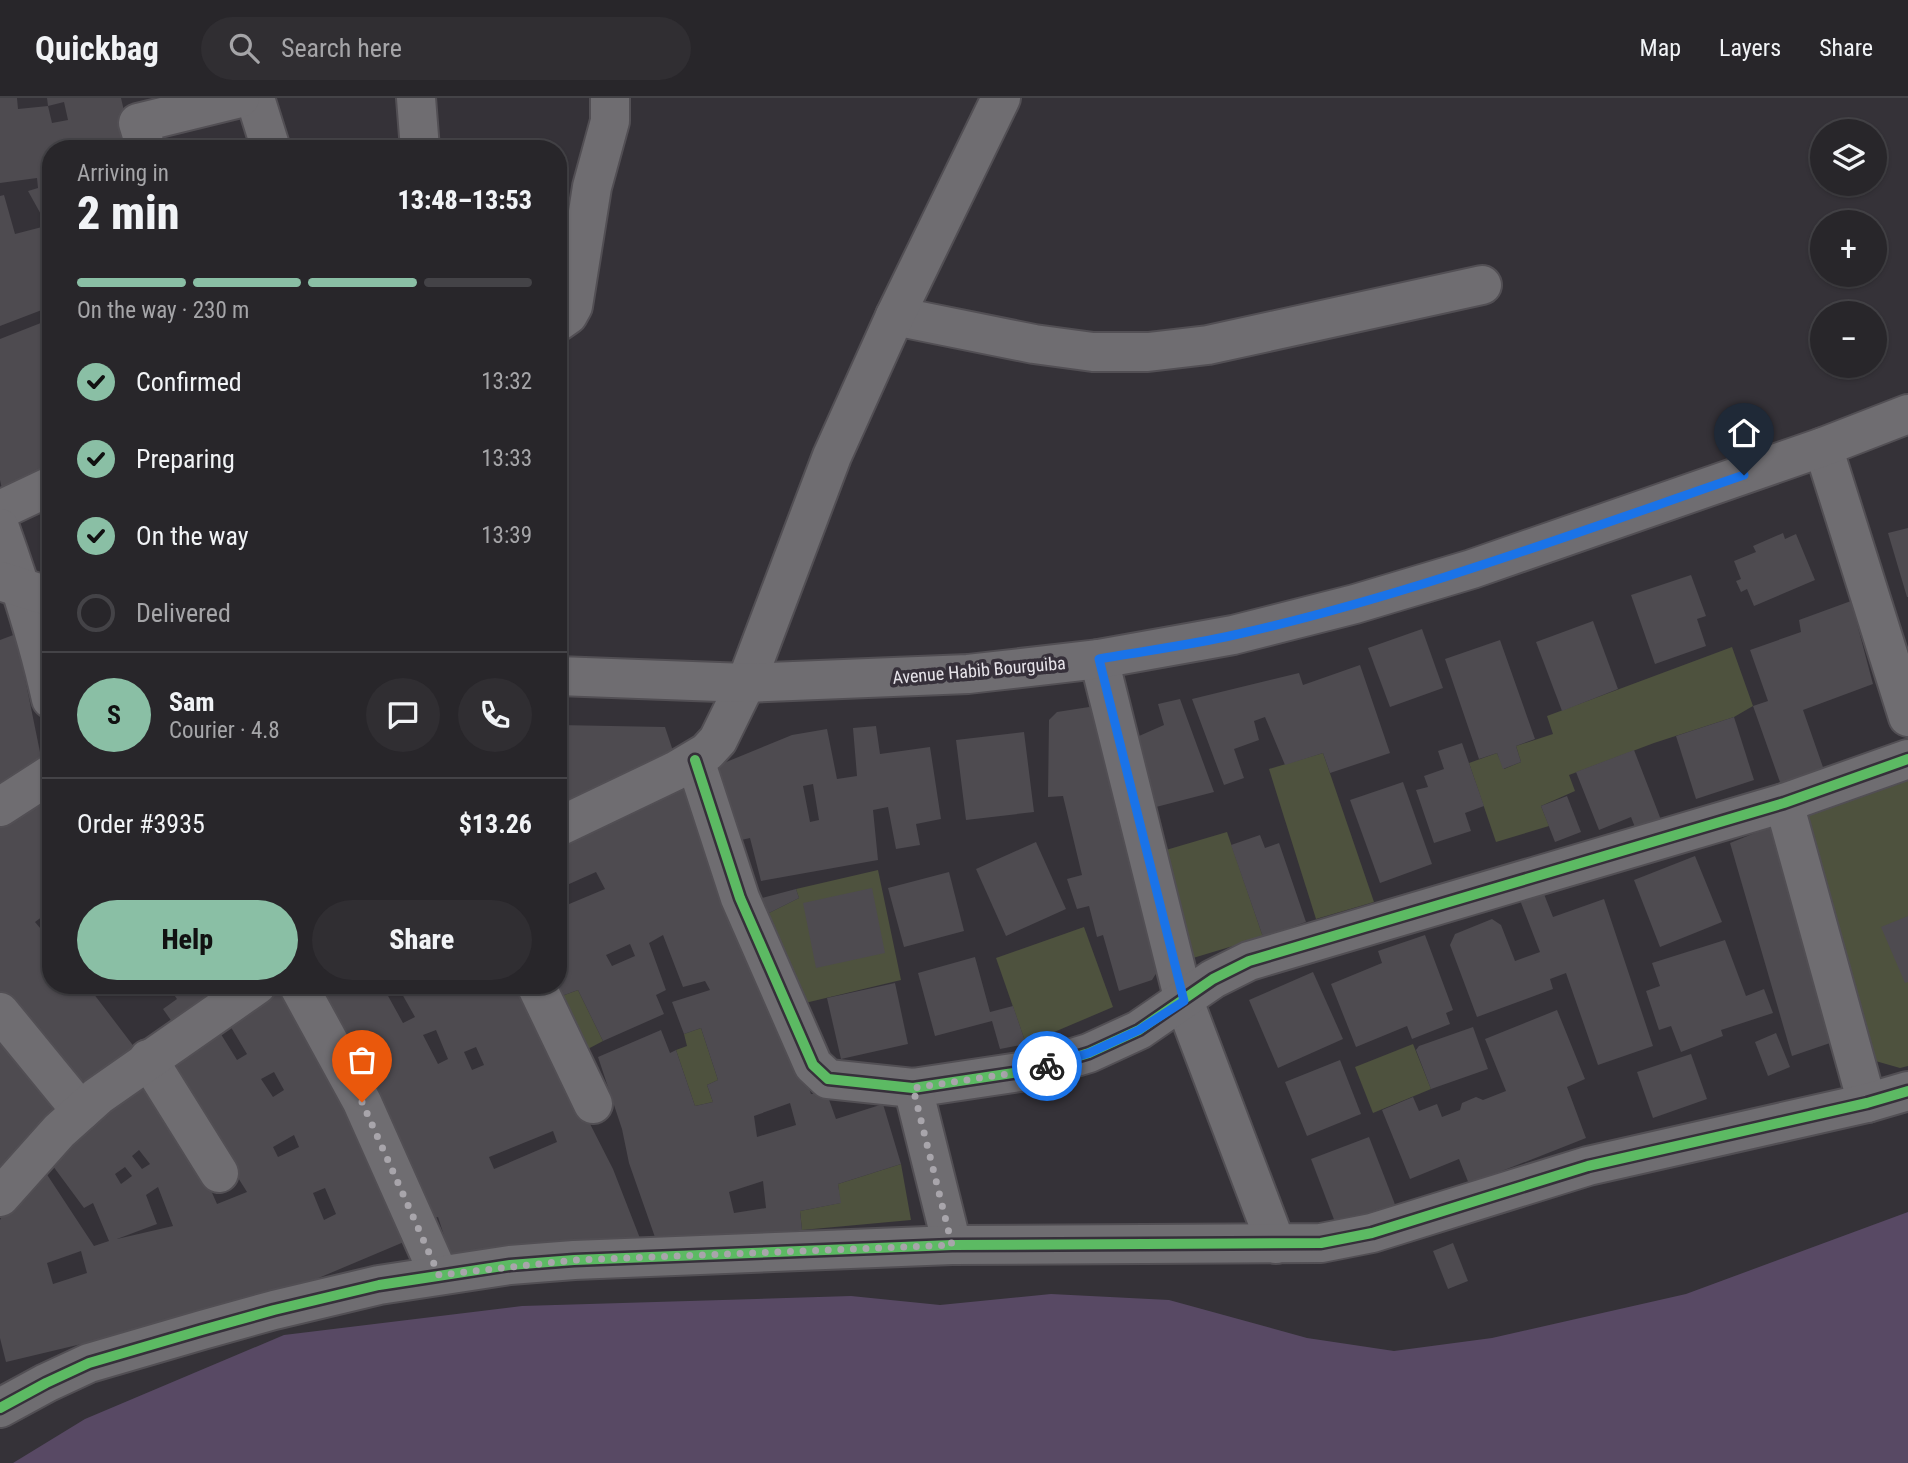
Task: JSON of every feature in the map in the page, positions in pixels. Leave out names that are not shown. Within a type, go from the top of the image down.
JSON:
[{"type":"street","points":[[416,98],[419,140]]},
{"type":"street","points":[[567,316],[574,298],[592,187],[610,121],[610,98]]},
{"type":"street","points":[[567,823],[695,760],[718,740],[746,683],[832,456],[895,316],[1001,98]]},
{"type":"street","points":[[143,140],[138,122],[237,99],[265,140]]},
{"type":"street","points":[[895,316],[1034,344],[1093,352],[1148,352],[1208,345],[1482,285]]},
{"type":"street","name":"Avenue Habib Bourguiba","points":[[567,676],[746,683],[968,674],[1099,659],[1233,635],[1472,569],[1822,447],[1908,414]]},
{"type":"street","points":[[1822,447],[1908,717]]},
{"type":"street","points":[[0,510],[42,490]]},
{"type":"street","points":[[0,528],[24,589],[42,661]]},
{"type":"street","points":[[1099,659],[1184,1001],[1276,1244]]},
{"type":"street","points":[[695,760],[740,898],[813,1065],[828,1079],[913,1088],[1034,1070],[1089,1053],[1139,1030],[1213,979],[1249,961],[1784,803],[1908,759]]},
{"type":"street","points":[[0,807],[42,780]]},
{"type":"street","points":[[1784,803],[1867,1103]]},
{"type":"street","points":[[0,1197],[24,1168],[81,1111],[148,1059],[244,994]]},
{"type":"street","points":[[303,994],[362,1102],[439,1275]]},
{"type":"street","points":[[540,994],[593,1104]]},
{"type":"street","points":[[0,1012],[81,1111]]},
{"type":"street","points":[[148,1059],[219,1173]]},
{"type":"street","points":[[913,1088],[952,1245]]},
{"type":"street","points":[[0,1408],[46,1383],[102,1359],[274,1310],[379,1285],[439,1275],[574,1260],[952,1245],[1321,1243],[1350,1239],[1588,1166],[1867,1103],[1908,1091]]},
{"type":"green space","points":[[1732,647],[1753,706],[1734,717],[1569,775],[1575,791],[1541,806],[1549,826],[1496,842],[1469,763],[1497,753],[1504,769],[1521,762],[1516,746],[1553,734],[1547,716]]},
{"type":"green space","points":[[1323,753],[1374,902],[1316,919],[1269,769]]},
{"type":"green space","points":[[1908,777],[1908,1066],[1900,1068],[1872,1060],[1807,816]]},
{"type":"green space","points":[[1227,832],[1263,937],[1193,958],[1166,850]]},
{"type":"green space","points":[[878,870],[901,980],[805,1003],[765,915],[799,898],[796,889]]},
{"type":"green space","points":[[1084,927],[1113,1007],[1026,1044],[996,958]]},
{"type":"green space","points":[[578,990],[603,1041],[586,1050],[559,997]]},
{"type":"green space","points":[[701,1028],[718,1080],[707,1085],[713,1102],[695,1106],[676,1050],[687,1046],[684,1034]]},
{"type":"green space","points":[[1413,1044],[1431,1089],[1373,1113],[1355,1067]]},
{"type":"green space","points":[[901,1164],[911,1220],[802,1230],[800,1211],[840,1203],[838,1184]]},
{"type":"shaded area","points":[[1908,1212],[1908,1463],[13,1463],[85,1419],[284,1335],[522,1306],[851,1296],[940,1305],[1051,1294],[1169,1300],[1307,1338],[1394,1351],[1492,1338],[1686,1294]]},
{"type":"building","points":[[0,98],[17,98],[18,109],[48,106],[47,98],[121,98],[131,140],[42,140],[42,216],[28,191],[38,188],[37,178],[0,183]],"holes":[[[64,102],[68,120],[52,123],[48,106]]]},
{"type":"building","points":[[4,195],[15,234],[42,227],[42,310],[0,326],[0,196]]},
{"type":"building","points":[[42,323],[42,476],[3,493],[0,480],[0,339]]},
{"type":"building","points":[[1908,528],[1908,597],[1907,597],[1888,533]]},
{"type":"building","points":[[1783,533],[1785,539],[1796,534],[1815,580],[1754,606],[1747,589],[1741,592],[1736,581],[1741,579],[1734,561],[1756,552],[1753,546]]},
{"type":"building","points":[[1691,575],[1706,616],[1697,619],[1706,646],[1655,664],[1631,595]]},
{"type":"building","points":[[1851,601],[1873,684],[1803,710],[1824,770],[1781,785],[1753,706],[1768,701],[1750,650],[1801,632],[1799,620]]},
{"type":"building","points":[[1593,621],[1618,689],[1562,711],[1536,642]]},
{"type":"building","points":[[1422,629],[1443,688],[1390,707],[1368,648]]},
{"type":"building","points":[[16,634],[42,762],[0,790],[0,640]]},
{"type":"building","points":[[1500,640],[1535,739],[1516,746],[1521,762],[1503,769],[1497,753],[1479,759],[1445,659]]},
{"type":"building","points":[[1360,665],[1390,753],[1330,773],[1323,753],[1285,765],[1265,717],[1254,721],[1259,740],[1234,749],[1244,778],[1224,785],[1192,699],[1299,673],[1303,685]]},
{"type":"building","points":[[1180,699],[1214,792],[1156,807],[1139,736],[1164,725],[1158,704]]},
{"type":"building","points":[[1089,707],[1099,713],[1162,964],[1152,980],[1119,991],[1103,935],[1097,937],[1089,906],[1077,909],[1067,879],[1082,875],[1063,796],[1048,797],[1049,720],[1057,712]]},
{"type":"building","points":[[1734,717],[1754,780],[1696,799],[1676,736]]},
{"type":"building","points":[[567,725],[665,727],[677,763],[567,815]]},
{"type":"building","points":[[876,726],[880,754],[930,747],[941,819],[916,824],[920,845],[896,849],[888,807],[873,810],[878,860],[761,881],[750,838],[737,841],[714,767],[792,735],[827,729],[837,779],[857,776],[853,728]],"holes":[[[813,784],[819,820],[810,822],[803,786]]]},
{"type":"building","points":[[1024,732],[1034,812],[966,820],[956,740]]},
{"type":"building","points":[[1462,743],[1484,806],[1465,813],[1471,831],[1434,843],[1416,790],[1428,787],[1424,776],[1444,769],[1438,751]]},
{"type":"building","points":[[1634,750],[1663,825],[1638,835],[1631,817],[1599,830],[1576,772]]},
{"type":"building","points":[[1403,782],[1432,864],[1380,883],[1350,800]]},
{"type":"building","points":[[689,785],[811,1094],[827,1094],[836,1119],[883,1104],[901,1164],[838,1184],[841,1203],[800,1211],[802,1230],[657,1243],[629,1163],[622,1129],[598,1057],[661,1030],[670,1053],[676,1050],[695,1106],[713,1102],[707,1085],[718,1080],[701,1028],[684,1034],[672,1002],[710,990],[705,981],[683,987],[663,935],[649,943],[666,990],[656,995],[664,1014],[603,1041],[578,990],[559,997],[558,994],[567,994],[567,905],[605,889],[596,872],[567,885],[567,838]],"holes":[[[630,944],[635,956],[612,966],[606,955]],[[790,1103],[796,1125],[757,1137],[754,1116]],[[763,1181],[766,1208],[734,1213],[729,1192]]]},
{"type":"building","points":[[1567,796],[1581,832],[1555,842],[1541,806]]},
{"type":"building","points":[[42,800],[42,917],[35,922],[42,930],[42,994],[94,994],[138,1052],[80,1096],[0,996],[0,826]]},
{"type":"building","points":[[1772,826],[1836,1041],[1792,1056],[1730,843]]},
{"type":"building","points":[[1260,835],[1265,848],[1279,843],[1306,922],[1263,937],[1231,845]]},
{"type":"building","points":[[1036,842],[1066,909],[1006,936],[976,869]]},
{"type":"building","points":[[1695,856],[1722,922],[1660,947],[1634,880]]},
{"type":"building","points":[[949,872],[964,931],[904,947],[888,888]]},
{"type":"building","points":[[872,888],[885,953],[816,968],[803,903]]},
{"type":"building","points":[[796,889],[799,898],[765,915],[758,899]]},
{"type":"building","points":[[1542,889],[1553,917],[1604,899],[1653,1046],[1598,1065],[1566,973],[1550,979],[1553,989],[1477,1017],[1450,945],[1455,934],[1492,919],[1501,925],[1515,961],[1540,952],[1518,895]]},
{"type":"building","points":[[1908,916],[1908,982],[1905,983],[1881,927]]},
{"type":"building","points":[[1425,935],[1453,1010],[1446,1013],[1450,1024],[1412,1039],[1407,1026],[1356,1047],[1331,984],[1382,963],[1378,951]]},
{"type":"building","points":[[1725,940],[1746,996],[1764,989],[1773,1013],[1721,1030],[1723,1036],[1681,1052],[1671,1026],[1659,1030],[1646,991],[1660,986],[1652,963]]},
{"type":"building","points":[[975,957],[990,1012],[1013,1006],[1026,1044],[1000,1049],[992,1021],[935,1036],[918,973]]},
{"type":"building","points":[[1313,972],[1343,1039],[1278,1068],[1249,1000]]},
{"type":"building","points":[[895,983],[908,1044],[841,1059],[827,998]]},
{"type":"building","points":[[173,994],[220,994],[175,1026],[163,1009],[177,999]]},
{"type":"building","points":[[267,994],[293,994],[411,1239],[283,1293],[241,1306],[6,1362],[0,1338],[0,1220],[6,1209],[44,1170],[94,1246],[109,1241],[93,1203],[84,1208],[50,1162],[100,1111],[147,1080],[188,1138],[217,1204],[247,1192],[167,1065],[219,1031],[237,1060],[247,1054],[229,1024]],"holes":[[[274,1072],[284,1090],[273,1097],[261,1079]],[[294,1135],[299,1147],[278,1157],[273,1147]],[[139,1150],[150,1164],[142,1169],[132,1156]],[[125,1167],[132,1176],[121,1184],[115,1174]],[[158,1187],[173,1226],[117,1239],[157,1224],[146,1195]],[[325,1188],[336,1214],[324,1220],[313,1193]],[[81,1251],[87,1273],[53,1284],[47,1263]]]},
{"type":"building","points":[[313,994],[387,994],[403,1023],[415,1017],[402,994],[528,994],[613,1169],[643,1246],[451,1257],[438,1217],[427,1220]],"holes":[[[436,1030],[448,1059],[438,1064],[423,1035]],[[476,1047],[484,1065],[472,1070],[464,1052]],[[553,1131],[557,1142],[494,1169],[489,1157]]]},
{"type":"building","points":[[1557,1010],[1585,1079],[1567,1087],[1586,1138],[1469,1184],[1459,1159],[1410,1179],[1382,1110],[1413,1097],[1419,1111],[1437,1104],[1442,1117],[1460,1110],[1462,1103],[1476,1097],[1483,1100],[1506,1091],[1485,1039]]},
{"type":"building","points":[[0,1026],[68,1111],[0,1186]]},
{"type":"building","points":[[1473,1027],[1488,1069],[1431,1089],[1416,1050],[1419,1046]]},
{"type":"building","points":[[1776,1033],[1790,1067],[1768,1076],[1755,1042]]},
{"type":"building","points":[[1691,1054],[1707,1099],[1653,1118],[1637,1072]]},
{"type":"building","points":[[1340,1060],[1361,1114],[1307,1136],[1285,1082]]},
{"type":"building","points":[[1369,1137],[1396,1207],[1338,1230],[1311,1159]]},
{"type":"building","points":[[1453,1243],[1468,1281],[1448,1289],[1433,1251]]},
{"type":"cycle path","points":[[695,760],[740,898],[813,1065],[828,1079],[913,1088],[1033,1070],[1089,1053],[1139,1030],[1213,979],[1249,961],[1784,803],[1908,759]]},
{"type":"cycle path","points":[[0,1408],[89,1363],[274,1310],[379,1285],[510,1265],[574,1260],[952,1245],[1321,1243],[1372,1233],[1588,1166],[1867,1103],[1908,1091]]},
{"type":"way so far","points":[[362,1102],[439,1275],[574,1260],[952,1245],[913,1088],[1047,1066]]},
{"type":"route","points":[[1047,1066],[1089,1053],[1139,1030],[1184,1001],[1099,659],[1233,635],[1354,604],[1472,569],[1744,475]]}]
